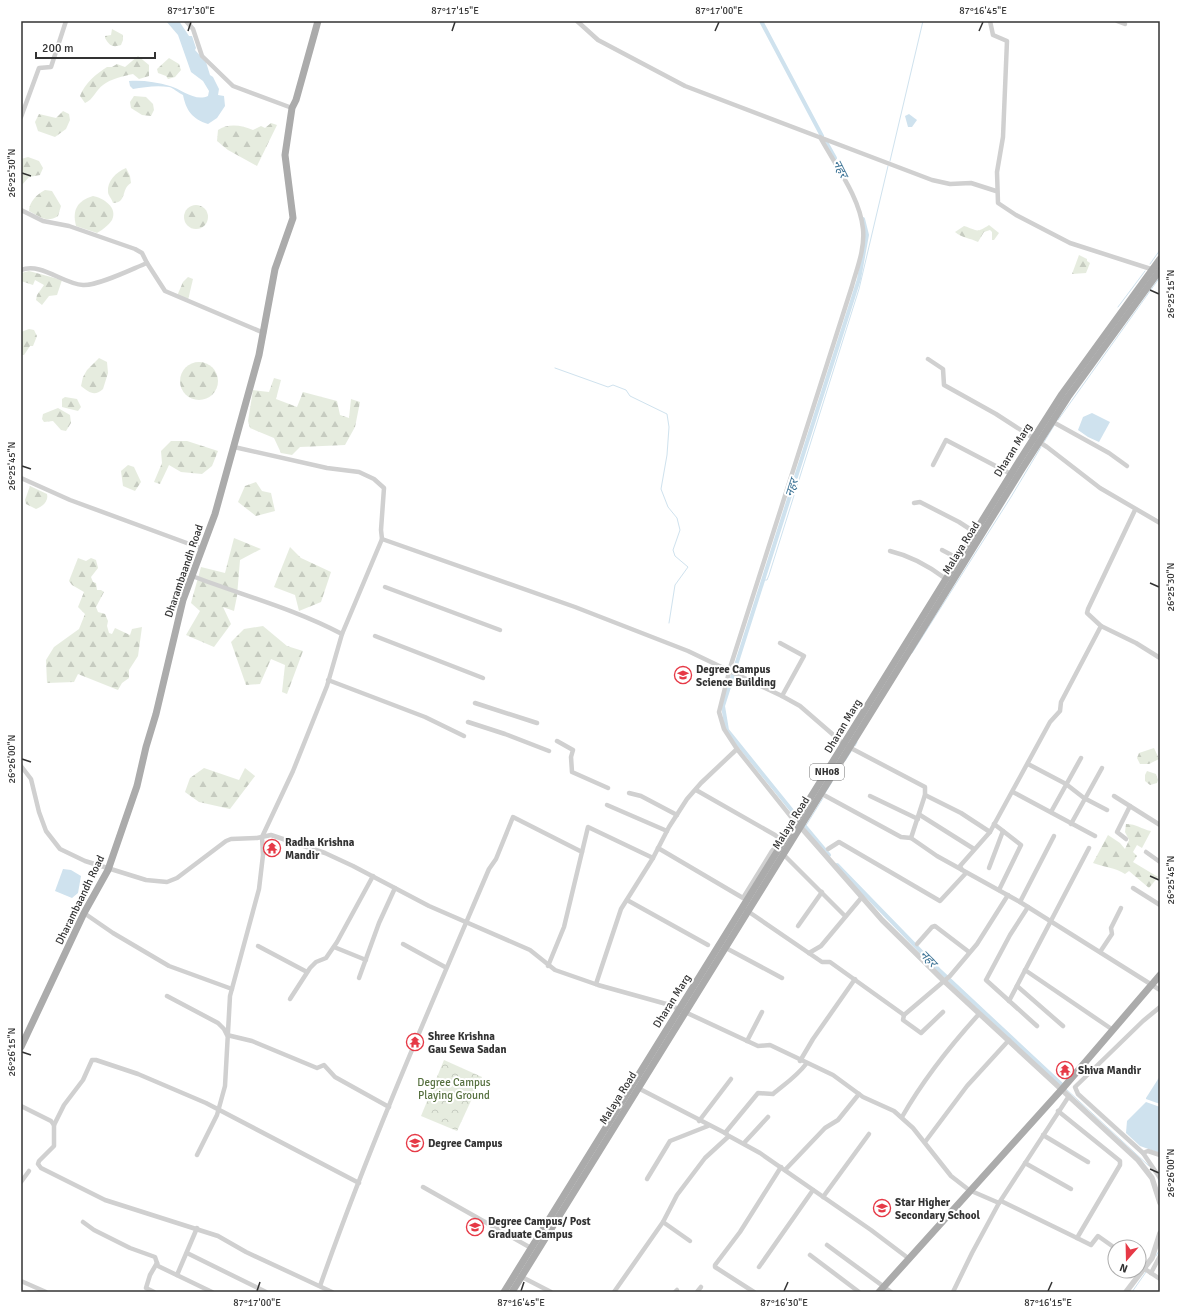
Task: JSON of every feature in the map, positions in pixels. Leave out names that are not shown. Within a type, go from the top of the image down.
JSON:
[{"type":"main road","name":"Dharambaandh Road","points":[[21,1047],[84,913],[108,870],[137,786],[183,600],[215,514],[264,333],[275,269],[293,218],[285,155],[292,108],[296,100],[318,21]]},
{"type":"main road","name":"Dharan Marg","points":[[504,1292],[518,1275],[531,1248],[746,910],[848,746],[946,579],[978,534],[1011,474],[1072,386],[1158,271],[1160,259]]},
{"type":"main road","name":"Malaya Road","points":[[512,1292],[518,1275],[627,1098],[638,1088],[682,1011],[726,948],[746,910],[784,856],[798,825],[822,794],[848,746],[1036,440],[1053,422],[1072,386]]},
{"type":"main road","points":[[879,1292],[1061,1089],[1160,975]]},
{"type":"street","points":[[21,117],[39,68],[51,67],[66,21]]},
{"type":"street","points":[[186,21],[193,29],[202,56],[233,86],[292,108]]},
{"type":"street","points":[[578,21],[598,40],[685,86],[932,180],[950,184],[971,183],[996,191]]},
{"type":"street","points":[[990,21],[993,35],[1008,41],[1003,137],[997,172],[996,191],[1000,206],[1070,243],[1158,271]]},
{"type":"street","points":[[1117,21],[1125,24]]},
{"type":"street","points":[[820,137],[858,208],[863,229],[863,246],[852,286],[719,712],[724,729],[737,749],[798,825],[862,897],[944,981],[1138,1160],[1152,1178],[1160,1203]]},
{"type":"street","points":[[21,210],[43,221],[69,226],[135,248],[142,253],[165,291],[264,333]]},
{"type":"street","points":[[21,270],[27,268],[36,269],[84,285],[121,274],[147,263]]},
{"type":"street","points":[[928,359],[943,369],[944,385],[996,414],[1036,440],[1100,488],[1135,510],[1160,523]]},
{"type":"street","points":[[1053,422],[1109,453],[1127,466]]},
{"type":"street","points":[[933,466],[946,440],[1011,474]]},
{"type":"street","points":[[197,1155],[219,1111],[225,1086],[227,1035],[232,989],[259,889],[263,855],[262,838],[293,771],[328,680],[342,634],[382,539],[381,530],[384,488],[374,479],[359,472],[328,468],[234,447]]},
{"type":"street","points":[[21,478],[70,500],[202,549]]},
{"type":"street","points":[[914,504],[920,502],[932,507],[978,534]]},
{"type":"street","points":[[1135,510],[1087,614],[1101,626],[1160,658]]},
{"type":"street","points":[[382,539],[594,614],[688,651],[800,706],[848,746],[925,787],[925,795],[919,817],[911,838]]},
{"type":"street","points":[[942,550],[959,559]]},
{"type":"street","points":[[890,551],[904,554],[933,569],[946,579]]},
{"type":"street","points":[[192,576],[275,605],[326,625],[342,634]]},
{"type":"street","points":[[385,586],[500,630]]},
{"type":"street","points":[[964,871],[960,866],[990,832],[1050,722],[1060,711],[1061,702],[1101,626]]},
{"type":"street","points":[[375,636],[483,678]]},
{"type":"street","points":[[780,643],[804,656],[782,696]]},
{"type":"street","points":[[328,680],[425,717],[464,736]]},
{"type":"street","points":[[475,703],[538,723]]},
{"type":"street","points":[[468,722],[549,751]]},
{"type":"street","points":[[557,742],[573,750],[571,757],[572,772],[608,788]]},
{"type":"street","points":[[596,984],[621,909],[653,858],[667,831],[696,790],[737,749]]},
{"type":"street","points":[[1051,812],[1081,758]]},
{"type":"street","points":[[1028,764],[1066,784],[1085,798],[1108,810]]},
{"type":"street","points":[[21,766],[31,778],[39,812],[46,831],[55,844],[71,856],[108,870],[146,880],[167,882],[177,878],[226,841],[231,839],[262,838],[271,835],[325,853],[464,923],[530,950],[548,966],[555,970],[596,984],[670,1005],[758,1046],[770,1046],[806,1064],[833,1075],[858,1094],[894,1111],[902,1117],[951,1176],[969,1190],[1000,1202],[1091,1245],[1098,1236],[1107,1242]]},
{"type":"street","points":[[1071,824],[1102,768]]},
{"type":"street","points":[[658,848],[743,898],[772,851],[780,842],[780,839],[776,835],[696,790]]},
{"type":"street","points":[[1013,792],[1051,812],[1060,819],[1095,836]]},
{"type":"street","points":[[629,793],[641,796],[677,815]]},
{"type":"street","points":[[822,794],[901,837],[911,838],[937,856],[1020,902],[1160,990]]},
{"type":"street","points":[[925,795],[961,813],[990,832]]},
{"type":"street","points":[[870,796],[919,817],[974,849]]},
{"type":"street","points":[[1114,796],[1160,825]]},
{"type":"street","points":[[607,805],[667,831]]},
{"type":"street","points":[[1126,839],[1118,832],[1130,806]]},
{"type":"street","points":[[320,1286],[358,1182],[445,967],[489,869],[496,859],[513,817],[582,852]]},
{"type":"street","points":[[994,824],[1021,845],[999,890]]},
{"type":"street","points":[[548,966],[564,927],[588,827],[653,858]]},
{"type":"street","points":[[989,868],[1004,831]]},
{"type":"street","points":[[1020,902],[1054,836]]},
{"type":"street","points":[[828,849],[839,842],[940,901],[964,871]]},
{"type":"street","points":[[1009,1002],[1089,848]]},
{"type":"street","points":[[1146,852],[1160,862]]},
{"type":"street","points":[[784,856],[845,916]]},
{"type":"street","points":[[290,999],[307,972],[314,964],[326,958],[364,896],[373,876]]},
{"type":"street","points":[[359,978],[379,923],[395,888]]},
{"type":"street","points":[[1133,888],[1160,905]]},
{"type":"street","points":[[798,926],[822,892]]},
{"type":"street","points":[[943,1012],[922,1033],[903,1020],[904,1014],[950,976],[977,944],[1008,895]]},
{"type":"street","points":[[809,953],[821,946],[862,897]]},
{"type":"street","points":[[626,900],[708,945]]},
{"type":"street","points":[[1028,907],[1010,935],[986,980],[1037,1026]]},
{"type":"street","points":[[1100,952],[1112,934],[1111,928],[1121,908]]},
{"type":"street","points":[[746,910],[822,962],[830,962],[904,1014]]},
{"type":"street","points":[[84,913],[113,934],[169,966],[232,989]]},
{"type":"street","points":[[917,944],[932,927],[935,926],[969,952]]},
{"type":"street","points":[[403,944],[445,967]]},
{"type":"street","points":[[258,946],[307,972]]},
{"type":"street","points":[[334,946],[348,954],[366,960]]},
{"type":"street","points":[[726,948],[782,978]]},
{"type":"street","points":[[1025,970],[1113,1030]]},
{"type":"street","points":[[800,1061],[813,1039],[855,979]]},
{"type":"street","points":[[1017,986],[1063,1026]]},
{"type":"street","points":[[167,996],[218,1023],[227,1035],[252,1041],[317,1068],[324,1065],[336,1077],[389,1107]]},
{"type":"street","points":[[1160,1008],[1143,1021],[1075,1087],[1078,1094],[1143,1153],[1160,1178]]},
{"type":"street","points":[[747,1041],[762,1012]]},
{"type":"street","points":[[902,1117],[919,1088],[959,1036],[979,1014]]},
{"type":"street","points":[[924,1142],[967,1086],[1008,1040]]},
{"type":"street","points":[[332,1292],[246,1252],[218,1236],[197,1228],[105,1200],[40,1168],[38,1164],[39,1161],[54,1146],[54,1125],[64,1104],[83,1080],[92,1060],[96,1060],[138,1074],[206,1103],[358,1182]]},
{"type":"street","points":[[614,1292],[663,1222],[677,1195],[705,1158],[727,1134],[758,1093],[772,1094],[780,1086],[798,1076],[806,1064]]},
{"type":"street","points":[[699,1121],[731,1079]]},
{"type":"street","points":[[638,1088],[708,1126],[744,1143],[824,1197],[908,1258]]},
{"type":"street","points":[[754,1292],[721,1272],[715,1265],[740,1232],[783,1169],[825,1128],[838,1120],[858,1094]]},
{"type":"street","points":[[953,1292],[972,1253],[1000,1202],[1069,1096]]},
{"type":"street","points":[[21,1106],[40,1115],[54,1125]]},
{"type":"street","points":[[1058,1111],[1120,1161],[1120,1165],[1107,1189],[1077,1238]]},
{"type":"street","points":[[744,1143],[768,1117]]},
{"type":"street","points":[[647,1179],[670,1141],[708,1126]]},
{"type":"street","points":[[824,1197],[869,1134]]},
{"type":"street","points":[[1043,1135],[1088,1162]]},
{"type":"street","points":[[1143,1153],[1148,1151],[1160,1155]]},
{"type":"street","points":[[1025,1163],[1071,1189]]},
{"type":"street","points":[[21,1182],[30,1171]]},
{"type":"street","points":[[423,1187],[531,1248]]},
{"type":"street","points":[[759,1267],[813,1190]]},
{"type":"street","points":[[83,1222],[94,1230],[130,1248],[155,1257],[161,1268],[212,1292]]},
{"type":"street","points":[[663,1222],[690,1241]]},
{"type":"street","points":[[178,1275],[197,1228]]},
{"type":"street","points":[[1147,1262],[1152,1258],[1160,1233]]},
{"type":"street","points":[[826,1245],[892,1292]]},
{"type":"street","points":[[187,1253],[266,1292]]},
{"type":"street","points":[[810,1255],[859,1292]]},
{"type":"street","points":[[1151,1273],[1160,1256]]},
{"type":"street","points":[[154,1292],[144,1290],[157,1263]]},
{"type":"street","points":[[1147,1270],[1160,1278]]},
{"type":"street","points":[[518,1275],[551,1292]]},
{"type":"street","points":[[1126,1292],[1134,1279]]},
{"type":"street","points":[[21,1281],[46,1292]]},
{"type":"street","points":[[697,1292],[701,1286]]},
{"type":"green space","points":[[112,29],[123,35],[121,45],[111,45],[105,38],[105,36],[111,35]]},
{"type":"green space","points":[[138,56],[149,65],[149,76],[139,79],[133,74],[113,79],[103,85],[88,102],[85,103],[80,96],[88,83],[95,76],[107,67],[112,67],[117,64],[125,67]]},
{"type":"green space","points":[[169,58],[179,64],[181,70],[175,77],[168,79],[166,76],[158,73],[157,69]]},
{"type":"green space","points":[[134,96],[146,97],[153,104],[154,110],[151,116],[142,115],[131,108],[130,102]]},
{"type":"green space","points":[[63,111],[69,114],[70,120],[66,129],[55,137],[38,131],[35,122],[39,114],[56,118]]},
{"type":"green space","points":[[271,123],[277,125],[257,166],[228,150],[217,141],[218,130],[226,126],[240,126],[253,130],[261,126],[265,128]]},
{"type":"green space","points":[[28,157],[39,161],[43,168],[40,175],[29,177],[21,186],[21,159]]},
{"type":"green space","points":[[126,168],[130,176],[131,183],[126,189],[121,200],[113,203],[108,193],[109,184],[116,174]]},
{"type":"green space","points":[[45,190],[52,191],[61,206],[58,216],[50,219],[44,218],[29,211],[30,204]]},
{"type":"green space","points":[[93,196],[105,201],[113,211],[111,222],[97,233],[76,226],[75,220],[75,211],[80,203]]},
{"type":"green space","points":[[196,205],[204,209],[208,217],[204,225],[196,229],[188,225],[184,217],[188,209]]},
{"type":"green space","points":[[989,225],[999,233],[994,240],[992,240],[992,232],[990,230],[984,232],[978,242],[960,236],[955,232],[964,226],[974,230],[981,230]]},
{"type":"green space","points":[[1079,255],[1087,259],[1090,263],[1086,273],[1072,274]]},
{"type":"green space","points":[[29,271],[62,280],[57,295],[49,296],[42,305],[36,300],[37,295],[44,285],[35,280],[33,285],[21,281],[21,273]]},
{"type":"green space","points":[[188,277],[193,279],[188,300],[177,296],[183,282]]},
{"type":"green space","points":[[29,329],[34,330],[37,336],[33,346],[30,346],[24,355],[21,355],[21,332]]},
{"type":"green space","points":[[99,358],[107,362],[108,373],[103,389],[97,393],[92,393],[81,386],[83,377],[87,370]]},
{"type":"green space","points":[[199,362],[212,368],[218,381],[212,394],[199,400],[186,394],[180,381],[186,368]]},
{"type":"green space","points":[[274,378],[281,380],[276,399],[297,407],[303,392],[337,401],[340,415],[349,418],[351,399],[360,402],[355,427],[345,445],[300,447],[292,455],[281,453],[274,438],[250,428],[248,421],[253,390],[269,392]]},
{"type":"green space","points":[[65,397],[77,399],[81,407],[78,411],[62,407],[62,399]]},
{"type":"green space","points":[[58,408],[70,415],[71,423],[66,431],[61,430],[53,421],[44,422],[42,419],[43,414]]},
{"type":"green space","points":[[171,441],[187,441],[218,451],[212,466],[202,474],[181,472],[169,465],[160,484],[154,482],[162,463],[161,451]]},
{"type":"green space","points":[[128,465],[134,467],[141,482],[135,491],[123,486],[121,471]]},
{"type":"green space","points":[[256,482],[262,491],[271,493],[275,511],[256,516],[238,502],[245,486]]},
{"type":"green space","points":[[30,486],[47,494],[47,499],[41,507],[36,509],[26,504],[25,500]]},
{"type":"green space","points":[[234,538],[261,549],[240,560],[237,596],[234,611],[223,607],[231,624],[214,647],[186,635],[200,611],[191,603],[201,567],[225,573]]},
{"type":"green space","points":[[290,547],[301,558],[331,572],[321,602],[299,611],[295,595],[274,587]]},
{"type":"green space","points":[[78,558],[86,561],[91,558],[96,560],[98,568],[91,577],[93,582],[96,583],[97,590],[104,592],[96,607],[98,612],[105,614],[108,621],[107,626],[109,633],[112,634],[115,628],[130,635],[132,629],[142,627],[138,656],[129,670],[129,678],[122,683],[118,690],[78,674],[74,682],[47,683],[46,660],[54,647],[79,629],[85,614],[78,607],[84,592],[72,585],[69,581]]},
{"type":"green space","points":[[263,626],[287,646],[303,651],[287,694],[282,692],[285,665],[271,659],[260,684],[246,685],[231,642],[244,629]]},
{"type":"green space","points":[[1154,748],[1159,759],[1149,764],[1140,764],[1137,758],[1139,753]]},
{"type":"green space","points":[[204,768],[239,780],[245,768],[255,776],[230,809],[199,802],[185,792],[190,778]]},
{"type":"green space","points":[[1147,771],[1156,774],[1158,780],[1157,783],[1150,785],[1145,781]]},
{"type":"green space","points":[[1126,824],[1151,831],[1142,848],[1137,845],[1133,852],[1137,856],[1133,862],[1158,877],[1149,888],[1129,871],[1125,874],[1093,863],[1108,835],[1120,843],[1125,849],[1129,840],[1125,832]]},
{"type":"green space","name":"Degree Campus Playing Ground","points":[[444,1060],[482,1077],[457,1131],[421,1116]]},
{"type":"water","points":[[166,21],[179,21],[189,36],[192,36],[196,48],[195,50],[206,62],[210,75],[213,77],[219,89],[218,95],[224,96],[225,106],[217,118],[208,124],[194,117],[186,105],[183,95],[173,88],[155,86],[133,89],[130,86],[129,81],[160,83],[170,86],[193,96],[208,96],[209,91],[203,81],[191,72],[178,35]]},
{"type":"water","points":[[909,114],[917,120],[912,127],[908,127],[905,116]]},
{"type":"water","points":[[1092,413],[1110,422],[1099,442],[1078,430],[1083,417]]},
{"type":"water","points":[[63,869],[71,870],[81,876],[78,893],[72,898],[55,891]]},
{"type":"water","points":[[1160,1076],[1160,1104],[1146,1098]]},
{"type":"water","points":[[1146,1102],[1160,1107],[1160,1153],[1140,1146],[1126,1133],[1127,1121]]},
{"type":"waterway","name":"नहर","points":[[761,21],[822,136]]},
{"type":"waterway","points":[[890,161],[923,21]]},
{"type":"waterway","name":"नहर","points":[[826,142],[835,158]]},
{"type":"waterway","name":"नहर","points":[[763,580],[767,580],[769,575],[859,289],[888,166]]},
{"type":"waterway","name":"नहर","points":[[798,818],[727,730],[723,706],[859,279],[867,235],[863,219]]},
{"type":"waterway","points":[[1150,264],[1160,250]]},
{"type":"waterway","points":[[1118,307],[1145,271]]},
{"type":"waterway","points":[[1058,420],[1160,277]]},
{"type":"waterway","points":[[555,368],[608,387],[613,385],[626,390],[630,396],[667,414],[669,427],[667,455],[661,489],[668,507],[677,518],[680,530],[673,550],[675,556],[688,567],[675,585],[669,623]]},
{"type":"waterway","points":[[1044,442],[1055,424]]},
{"type":"waterway","points":[[912,653],[1041,447]]},
{"type":"waterway","points":[[855,746],[857,742]]},
{"type":"waterway","points":[[845,761],[852,750]]},
{"type":"waterway","points":[[825,793],[832,782]]},
{"type":"waterway","points":[[805,827],[823,798]]},
{"type":"waterway","name":"नहर","points":[[803,824],[829,855]]},
{"type":"waterway","name":"नहर","points":[[837,865],[939,970],[1061,1084]]},
{"type":"waterway","points":[[1066,1089],[1149,1166]]},
{"type":"waterway","points":[[1158,1178],[1160,1185]]},
{"type":"waterway","points":[[1156,1256],[1160,1249]]},
{"type":"waterway","points":[[1132,1292],[1141,1279]]},
{"type":"place","name":"Degree Campus Science Building","points":[[683,675]]},
{"type":"place","name":"Radha Krishna Mandir","points":[[272,848]]},
{"type":"place","name":"Shree Krishna Gau Sewa Sadan","points":[[415,1042]]},
{"type":"place","name":"Shiva Mandir","points":[[1065,1070]]},
{"type":"place","name":"Degree Campus","points":[[415,1143]]},
{"type":"place","name":"Star Higher Secondary School","points":[[882,1208]]},
{"type":"place","name":"Degree Campus/ Post Graduate Campus","points":[[475,1227]]}]
